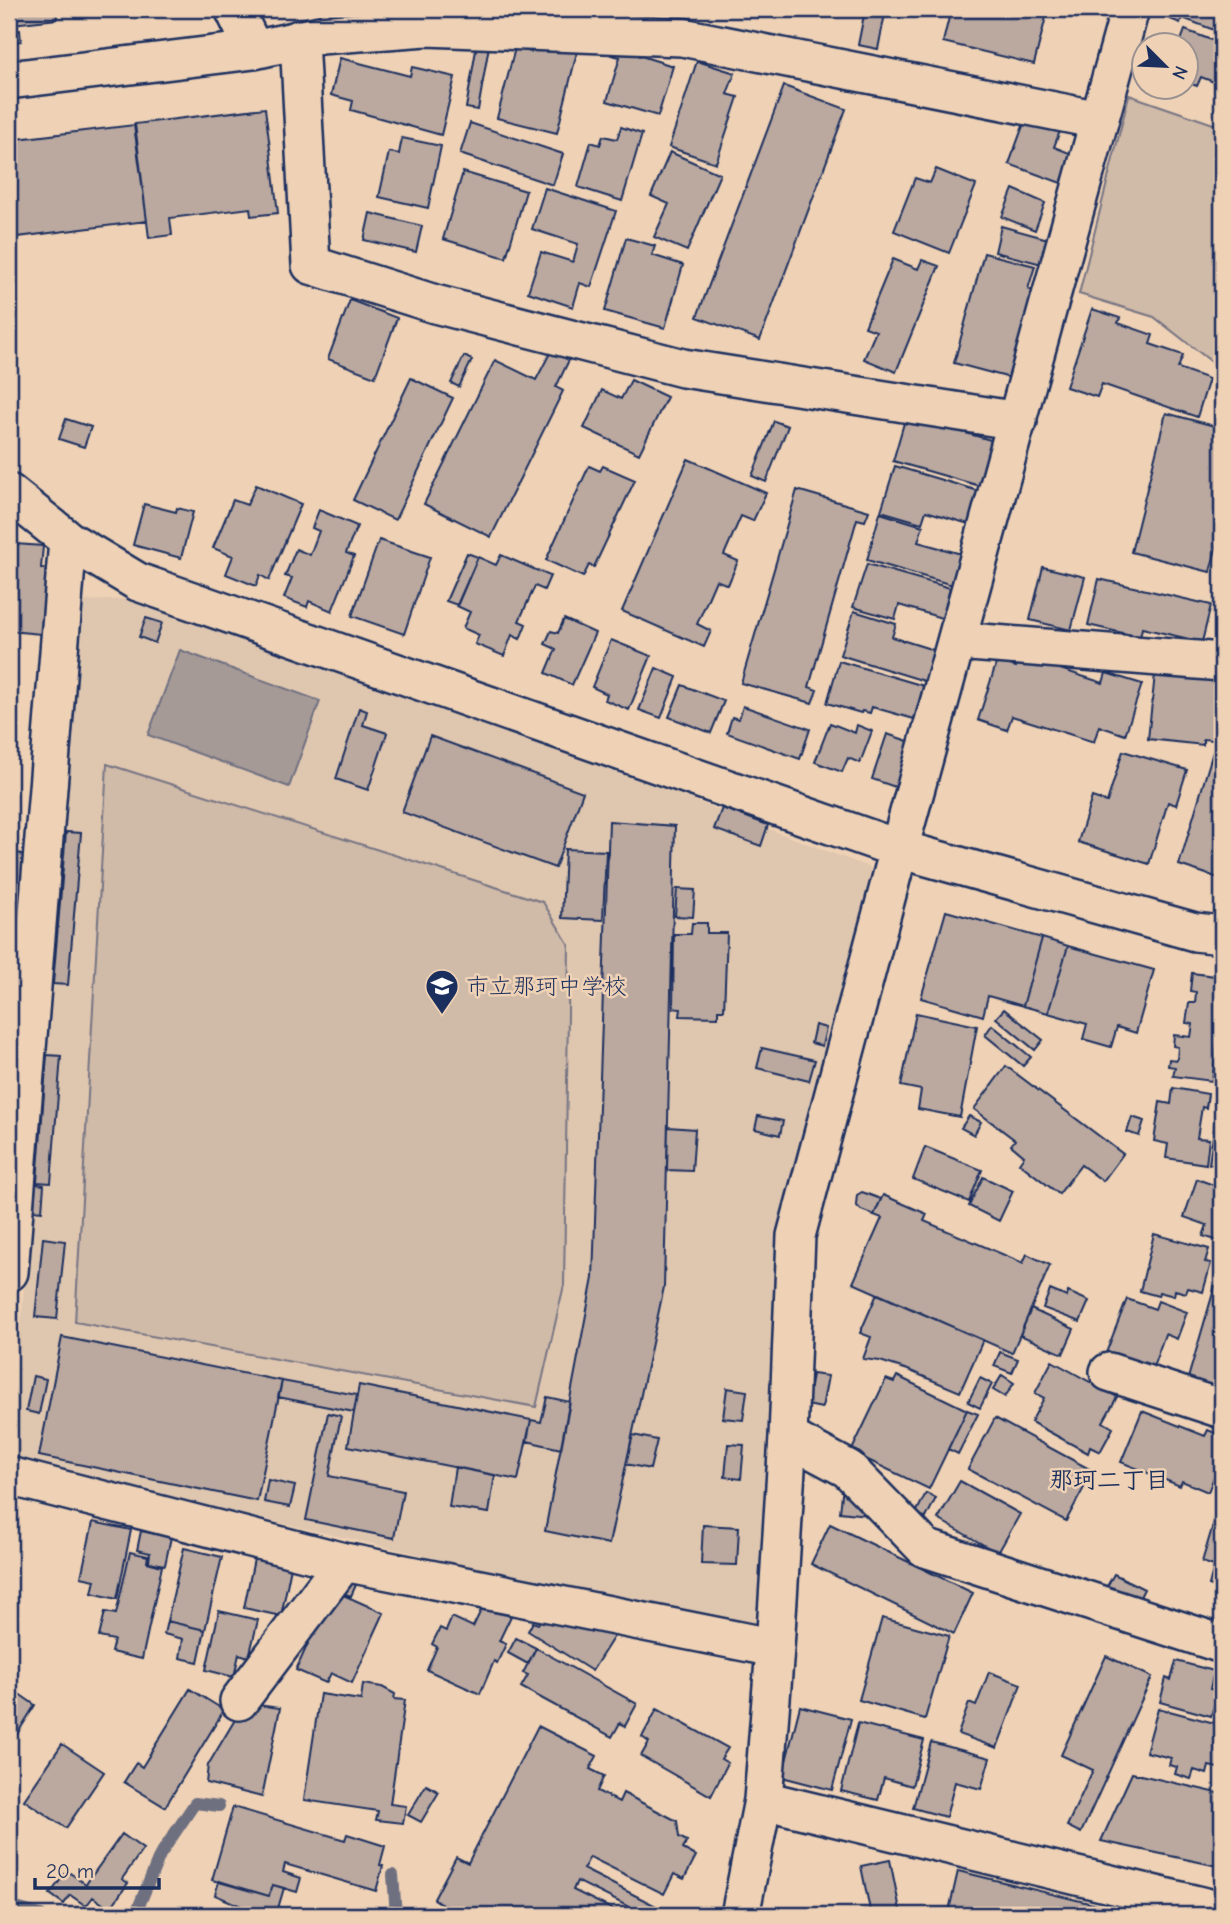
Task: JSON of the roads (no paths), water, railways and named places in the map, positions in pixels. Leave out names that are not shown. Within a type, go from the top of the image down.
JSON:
[{"type":"street","points":[[234,9],[254,50]]},
{"type":"street","points":[[740,1915],[762,1800],[775,1648],[788,1437],[796,1236],[899,849],[1130,9]]},
{"type":"street","points":[[9,80],[254,50],[320,35],[426,27],[682,37],[1099,120]]},
{"type":"street","points":[[299,39],[312,265],[435,304],[683,368],[1018,421]]},
{"type":"street","points":[[9,493],[68,540],[138,582],[899,849],[1195,932],[1222,935]]},
{"type":"street","points":[[9,1272],[18,1032],[68,540]]},
{"type":"street","points":[[957,641],[1222,662]]},
{"type":"street","points":[[1109,1372],[1222,1409]]},
{"type":"street","points":[[788,1437],[848,1469],[925,1548],[1222,1644]]},
{"type":"street","points":[[9,1476],[344,1562],[775,1648]]},
{"type":"street","points":[[239,1701],[344,1562]]},
{"type":"street","points":[[762,1800],[1222,1912]]},
{"type":"waterway","points":[[126,1915],[136,1913],[160,1855],[195,1803],[219,1806]]},
{"type":"waterway","points":[[393,1875],[396,1915]]},
{"type":"waterway","points":[[9,1906],[41,1915]]},
{"type":"place","name":"市立那珂中学校","points":[[442,1016]]},
{"type":"district","name":"那珂二丁目","points":[[1109,1480]]}]
